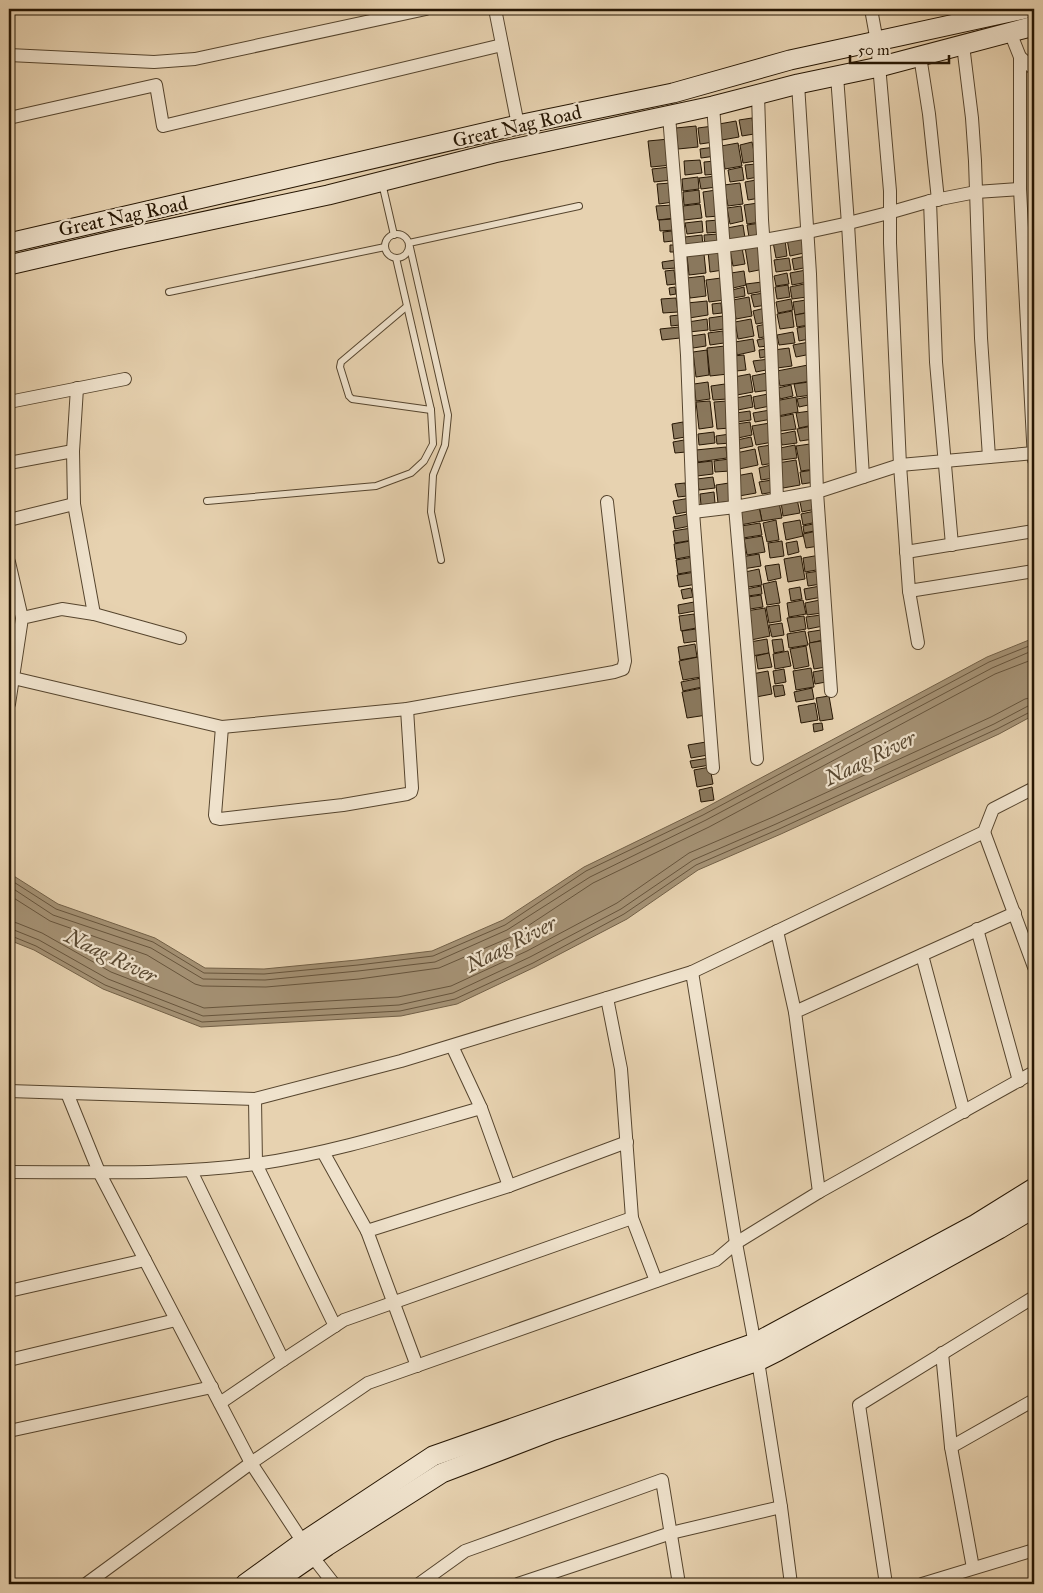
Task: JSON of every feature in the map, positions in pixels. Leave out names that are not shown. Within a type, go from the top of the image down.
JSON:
[{"type":"main road","name":"Great Nag Road","points":[[9,243],[518,125],[672,93],[790,60],[1024,9]]},
{"type":"main road","name":"Great Nag Road","points":[[9,265],[117,240],[328,196],[522,146],[669,116],[798,84],[879,67],[1034,26]]},
{"type":"main road","points":[[518,125],[522,146]]},
{"type":"main road","points":[[245,1584],[442,1473],[756,1352],[976,1224],[1034,1188]]},
{"type":"main road","points":[[756,1352],[778,1351],[1034,1208]]},
{"type":"main road","points":[[272,1584],[307,1549]]},
{"type":"street","points":[[9,55],[154,62],[196,59],[402,11],[426,9]]},
{"type":"street","points":[[495,9],[518,125]]},
{"type":"street","points":[[871,9],[878,42],[890,191],[900,465],[909,591],[918,643]]},
{"type":"street","points":[[1010,32],[1020,57],[1020,189],[1034,460]]},
{"type":"street","points":[[154,62],[163,126],[502,44]]},
{"type":"street","points":[[963,45],[975,161],[980,338],[989,457]]},
{"type":"street","points":[[920,56],[932,132],[936,362],[952,545]]},
{"type":"street","points":[[1020,57],[1034,69]]},
{"type":"street","points":[[837,76],[863,477]]},
{"type":"street","points":[[798,84],[810,274],[817,492],[831,691]]},
{"type":"street","points":[[9,118],[156,85]]},
{"type":"street","points":[[758,95],[763,240],[771,346],[777,499]]},
{"type":"street","points":[[713,106],[729,315],[735,507],[757,759]]},
{"type":"street","points":[[669,116],[687,355],[693,512],[713,768]]},
{"type":"street","points":[[680,251],[725,247],[848,224],[976,192],[1020,189]]},
{"type":"street","points":[[9,402],[125,379]]},
{"type":"street","points":[[77,388],[73,451],[74,504],[94,614]]},
{"type":"street","points":[[9,463],[73,451]]},
{"type":"street","points":[[693,512],[735,507],[817,492],[900,465],[1034,453]]},
{"type":"street","points":[[11,678],[222,727],[407,709],[623,670],[625,661],[607,502]]},
{"type":"street","points":[[9,520],[74,504]]},
{"type":"street","points":[[906,552],[1034,531]]},
{"type":"street","points":[[9,562],[22,618],[11,678],[9,704]]},
{"type":"street","points":[[909,591],[1034,571]]},
{"type":"street","points":[[22,618],[62,609],[94,614],[180,638]]},
{"type":"street","points":[[222,727],[215,815],[220,820],[343,805],[411,792],[407,709]]},
{"type":"street","points":[[1034,788],[993,809],[984,832],[1034,967]]},
{"type":"street","points":[[9,1091],[255,1099],[401,1061],[692,972],[984,832]]},
{"type":"street","points":[[795,1012],[1015,913]]},
{"type":"street","points":[[977,929],[1019,1081]]},
{"type":"street","points":[[777,931],[795,1012],[819,1192]]},
{"type":"street","points":[[922,955],[964,1112]]},
{"type":"street","points":[[692,972],[736,1243],[756,1352],[781,1507],[791,1584]]},
{"type":"street","points":[[607,998],[621,1069],[632,1218],[656,1281]]},
{"type":"street","points":[[452,1046],[481,1108],[509,1186]]},
{"type":"street","points":[[86,1584],[251,1463],[368,1383],[716,1260],[736,1243],[819,1192],[1034,1072]]},
{"type":"street","points":[[68,1093],[99,1172],[251,1463],[307,1549],[334,1584]]},
{"type":"street","points":[[255,1099],[256,1164],[335,1326]]},
{"type":"street","points":[[9,1172],[191,1171],[256,1164],[323,1152],[481,1108]]},
{"type":"street","points":[[367,1231],[509,1186],[626,1142]]},
{"type":"street","points":[[323,1152],[367,1231],[417,1366]]},
{"type":"street","points":[[191,1171],[282,1360]]},
{"type":"street","points":[[220,1403],[344,1320],[632,1218]]},
{"type":"street","points":[[9,1291],[145,1260]]},
{"type":"street","points":[[886,1584],[859,1405],[1034,1296]]},
{"type":"street","points":[[9,1360],[176,1320]]},
{"type":"street","points":[[942,1353],[951,1446],[973,1568]]},
{"type":"street","points":[[9,1431],[212,1388]]},
{"type":"street","points":[[951,1446],[1034,1400]]},
{"type":"street","points":[[419,1584],[465,1551],[662,1480],[679,1584]]},
{"type":"street","points":[[518,1584],[671,1532],[781,1507]]},
{"type":"street","points":[[922,1584],[1034,1550]]},
{"type":"lane","points":[[382,182],[394,235]]},
{"type":"lane","points":[[408,243],[580,206]]},
{"type":"lane","points":[[408,243],[409,247],[406,254],[396,258],[388,254],[385,247],[387,239],[394,235],[401,235],[407,239],[408,243],[448,415],[445,445],[433,475],[431,503],[431,512],[441,560]]},
{"type":"lane","points":[[169,292],[385,247]]},
{"type":"lane","points":[[207,501],[376,486],[411,473],[424,461],[433,444],[431,410],[396,258]]},
{"type":"lane","points":[[406,307],[341,362],[340,367],[349,396],[352,399],[431,410]]},
{"type":"water","name":"Naag River","points":[[1034,638],[1034,715],[999,734],[698,870],[627,919],[535,967],[457,1004],[401,1016],[201,1027],[103,989],[34,950],[9,940],[9,873],[58,904],[155,938],[205,968],[264,969],[432,951],[503,920],[584,867],[701,810],[987,657]]},
{"type":"building","points":[[752,118],[754,134],[742,136],[739,120]]},
{"type":"building","points":[[736,121],[739,137],[722,140],[719,124]]},
{"type":"building","points":[[696,126],[698,147],[678,149],[676,128]]},
{"type":"building","points":[[713,126],[714,142],[700,144],[698,128]]},
{"type":"building","points":[[669,139],[672,165],[651,167],[648,141]]},
{"type":"building","points":[[752,142],[756,161],[743,163],[740,145]]},
{"type":"building","points":[[738,143],[742,166],[725,169],[721,146]]},
{"type":"building","points":[[715,147],[716,156],[701,158],[700,149]]},
{"type":"building","points":[[700,160],[702,173],[685,175],[684,161]]},
{"type":"building","points":[[715,161],[717,174],[705,175],[704,162]]},
{"type":"building","points":[[756,164],[758,177],[747,179],[745,165]]},
{"type":"building","points":[[670,167],[672,180],[654,182],[652,169]]},
{"type":"building","points":[[742,167],[744,180],[730,182],[728,170]]},
{"type":"building","points":[[716,176],[717,187],[701,189],[699,178]]},
{"type":"building","points":[[698,177],[699,189],[683,191],[682,179]]},
{"type":"building","points":[[756,180],[760,198],[748,200],[745,182]]},
{"type":"building","points":[[671,183],[673,202],[659,204],[657,184]]},
{"type":"building","points":[[740,183],[743,204],[728,206],[724,185]]},
{"type":"building","points":[[699,190],[700,203],[684,205],[683,192]]},
{"type":"building","points":[[716,190],[719,216],[706,217],[703,192]]},
{"type":"building","points":[[758,203],[761,222],[747,224],[744,205]]},
{"type":"building","points":[[700,204],[702,218],[684,220],[683,206]]},
{"type":"building","points":[[673,205],[675,218],[658,220],[656,206]]},
{"type":"building","points":[[741,206],[743,221],[730,224],[727,208]]},
{"type":"building","points":[[673,219],[674,230],[660,231],[659,220]]},
{"type":"building","points":[[719,220],[720,232],[707,233],[706,221]]},
{"type":"building","points":[[702,221],[703,232],[687,234],[685,223]]},
{"type":"building","points":[[760,223],[762,234],[749,237],[747,225]]},
{"type":"building","points":[[743,225],[745,238],[729,241],[727,228]]},
{"type":"building","points":[[672,231],[673,241],[664,242],[663,232]]},
{"type":"building","points":[[719,234],[720,246],[705,247],[704,235]]},
{"type":"building","points":[[702,235],[703,247],[686,248],[685,237]]},
{"type":"building","points":[[801,237],[804,253],[790,256],[787,239]]},
{"type":"building","points":[[785,240],[787,256],[776,258],[773,242]]},
{"type":"building","points":[[759,244],[764,269],[749,272],[745,247]]},
{"type":"building","points":[[670,245],[674,245],[675,252],[670,252]]},
{"type":"building","points":[[742,248],[745,264],[733,266],[730,250]]},
{"type":"building","points":[[721,249],[723,270],[710,272],[708,251]]},
{"type":"building","points":[[704,254],[706,273],[689,275],[687,256]]},
{"type":"building","points":[[806,256],[808,267],[794,270],[792,259]]},
{"type":"building","points":[[789,258],[791,270],[776,272],[774,260]]},
{"type":"building","points":[[675,260],[676,268],[663,269],[662,262]]},
{"type":"building","points":[[674,270],[676,284],[667,285],[665,271]]},
{"type":"building","points":[[806,270],[808,282],[792,285],[790,273]]},
{"type":"building","points":[[744,271],[746,285],[733,288],[731,273]]},
{"type":"building","points":[[787,273],[789,284],[776,286],[774,276]]},
{"type":"building","points":[[704,276],[706,296],[690,298],[687,278]]},
{"type":"building","points":[[721,278],[724,300],[709,302],[706,280]]},
{"type":"building","points":[[762,282],[764,291],[748,294],[746,284]]},
{"type":"building","points":[[804,284],[807,297],[792,299],[790,287]]},
{"type":"building","points":[[788,285],[790,297],[777,299],[775,287]]},
{"type":"building","points":[[675,287],[676,294],[670,295],[669,288]]},
{"type":"building","points":[[744,287],[745,296],[733,298],[732,290]]},
{"type":"building","points":[[764,293],[766,305],[754,307],[751,295]]},
{"type":"building","points":[[749,297],[752,316],[736,319],[733,300]]},
{"type":"building","points":[[676,298],[678,312],[663,313],[661,299]]},
{"type":"building","points":[[791,299],[793,310],[778,313],[776,302]]},
{"type":"building","points":[[806,300],[809,312],[795,315],[793,302]]},
{"type":"building","points":[[707,301],[708,315],[689,318],[687,303]]},
{"type":"building","points":[[721,303],[722,313],[713,314],[712,304]]},
{"type":"building","points":[[765,308],[768,322],[756,324],[753,311]]},
{"type":"building","points":[[792,311],[794,327],[780,329],[777,314]]},
{"type":"building","points":[[806,313],[808,325],[797,327],[795,315]]},
{"type":"building","points":[[679,315],[680,325],[671,326],[670,316]]},
{"type":"building","points":[[723,316],[724,329],[710,331],[709,318]]},
{"type":"building","points":[[707,319],[708,330],[689,332],[688,322]]},
{"type":"building","points":[[751,319],[754,336],[738,339],[735,322]]},
{"type":"building","points":[[766,324],[768,336],[759,338],[757,326]]},
{"type":"building","points":[[807,326],[809,339],[799,341],[797,328]]},
{"type":"building","points":[[679,327],[680,338],[662,340],[660,329]]},
{"type":"building","points":[[723,331],[724,343],[710,345],[708,333]]},
{"type":"building","points":[[793,332],[795,343],[779,345],[777,335]]},
{"type":"building","points":[[705,334],[706,346],[693,348],[691,336]]},
{"type":"building","points":[[766,338],[768,346],[759,347],[757,340]]},
{"type":"building","points":[[753,339],[755,351],[737,355],[735,342]]},
{"type":"building","points":[[809,342],[811,354],[796,357],[793,345]]},
{"type":"building","points":[[725,346],[728,374],[710,376],[707,348]]},
{"type":"building","points":[[789,348],[792,366],[777,368],[774,350]]},
{"type":"building","points":[[768,349],[769,356],[760,358],[759,350]]},
{"type":"building","points":[[707,350],[709,375],[696,377],[693,352]]},
{"type":"building","points":[[744,355],[746,370],[736,371],[733,356]]},
{"type":"building","points":[[769,359],[771,369],[756,372],[753,361]]},
{"type":"building","points":[[808,365],[811,381],[780,386],[777,371]]},
{"type":"building","points":[[767,373],[770,390],[755,392],[752,376]]},
{"type":"building","points":[[750,374],[753,392],[737,395],[734,377]]},
{"type":"building","points":[[708,382],[710,399],[696,401],[694,384]]},
{"type":"building","points":[[809,382],[811,395],[797,397],[794,384]]},
{"type":"building","points":[[725,384],[727,399],[713,400],[711,386]]},
{"type":"building","points":[[791,385],[793,396],[780,399],[778,388]]},
{"type":"building","points":[[768,394],[770,406],[755,409],[753,397]]},
{"type":"building","points":[[751,395],[753,407],[738,410],[736,398]]},
{"type":"building","points":[[812,396],[813,404],[799,407],[797,399]]},
{"type":"building","points":[[796,397],[798,412],[778,416],[775,401]]},
{"type":"building","points":[[710,401],[713,427],[699,429],[696,402]]},
{"type":"building","points":[[727,401],[730,428],[717,429],[714,402]]},
{"type":"building","points":[[770,410],[772,419],[755,422],[753,413]]},
{"type":"building","points":[[750,411],[751,420],[737,422],[736,413]]},
{"type":"building","points":[[810,411],[813,425],[799,428],[796,413]]},
{"type":"building","points":[[793,414],[796,429],[781,431],[778,417]]},
{"type":"building","points":[[683,422],[685,437],[674,439],[672,424]]},
{"type":"building","points":[[750,422],[752,435],[738,438],[736,424]]},
{"type":"building","points":[[770,423],[773,442],[756,445],[752,426]]},
{"type":"building","points":[[812,426],[814,439],[800,441],[797,429]]},
{"type":"building","points":[[795,431],[797,443],[782,445],[780,434]]},
{"type":"building","points":[[714,432],[715,443],[699,445],[698,434]]},
{"type":"building","points":[[730,434],[731,443],[717,444],[716,436]]},
{"type":"building","points":[[751,437],[753,446],[738,449],[737,440]]},
{"type":"building","points":[[684,440],[686,452],[675,453],[673,442]]},
{"type":"building","points":[[810,444],[815,469],[801,471],[796,446]]},
{"type":"building","points":[[771,445],[774,463],[762,465],[758,447]]},
{"type":"building","points":[[795,445],[797,458],[782,460],[780,448]]},
{"type":"building","points":[[726,447],[727,458],[698,462],[696,450]]},
{"type":"building","points":[[755,449],[758,465],[739,469],[736,453]]},
{"type":"building","points":[[729,459],[730,471],[715,472],[714,461]]},
{"type":"building","points":[[796,460],[800,485],[783,488],[778,463]]},
{"type":"building","points":[[712,461],[713,474],[697,476],[695,463]]},
{"type":"building","points":[[771,465],[774,478],[761,480],[759,468]]},
{"type":"building","points":[[813,470],[815,482],[802,484],[800,472]]},
{"type":"building","points":[[752,473],[756,493],[739,496],[736,476]]},
{"type":"building","points":[[713,477],[715,488],[699,490],[697,479]]},
{"type":"building","points":[[772,480],[774,492],[762,494],[759,482]]},
{"type":"building","points":[[685,483],[687,496],[678,497],[675,484]]},
{"type":"building","points":[[729,483],[731,501],[718,503],[716,485]]},
{"type":"building","points":[[714,492],[715,503],[701,505],[700,494]]},
{"type":"building","points":[[813,495],[816,509],[802,512],[799,497]]},
{"type":"building","points":[[690,498],[692,511],[676,514],[673,501]]},
{"type":"building","points":[[797,499],[800,513],[783,516],[781,502]]},
{"type":"building","points":[[779,502],[782,518],[762,521],[759,506]]},
{"type":"building","points":[[759,507],[762,521],[740,525],[737,510]]},
{"type":"building","points":[[815,511],[817,522],[803,525],[801,514]]},
{"type":"building","points":[[688,514],[690,526],[675,529],[673,517]]},
{"type":"building","points":[[776,520],[779,540],[767,542],[763,523]]},
{"type":"building","points":[[800,520],[803,536],[786,540],[783,523]]},
{"type":"building","points":[[760,523],[762,535],[743,538],[741,526]]},
{"type":"building","points":[[818,523],[819,530],[804,533],[803,526]]},
{"type":"building","points":[[691,528],[693,540],[675,543],[673,531]]},
{"type":"building","points":[[817,531],[819,546],[806,548],[803,534]]},
{"type":"building","points":[[762,536],[765,552],[747,555],[744,539]]},
{"type":"building","points":[[690,541],[692,556],[676,559],[674,544]]},
{"type":"building","points":[[782,541],[784,556],[770,558],[768,543]]},
{"type":"building","points":[[797,541],[799,552],[788,555],[786,543]]},
{"type":"building","points":[[759,554],[761,566],[743,569],[741,557]]},
{"type":"building","points":[[820,555],[822,569],[805,572],[803,558]]},
{"type":"building","points":[[801,556],[805,579],[788,582],[784,559]]},
{"type":"building","points":[[693,557],[695,571],[678,574],[676,560]]},
{"type":"building","points":[[779,564],[781,578],[768,581],[765,566]]},
{"type":"building","points":[[759,569],[762,585],[748,587],[745,572]]},
{"type":"building","points":[[819,571],[821,584],[808,586],[806,573]]},
{"type":"building","points":[[695,572],[697,584],[679,587],[677,575]]},
{"type":"building","points":[[776,581],[780,603],[767,605],[763,584]]},
{"type":"building","points":[[761,586],[762,594],[748,596],[746,589]]},
{"type":"building","points":[[820,586],[822,597],[806,600],[804,589]]},
{"type":"building","points":[[800,587],[802,599],[791,601],[789,589]]},
{"type":"building","points":[[691,588],[693,597],[683,599],[681,590]]},
{"type":"building","points":[[761,595],[763,607],[750,609],[748,597]]},
{"type":"building","points":[[803,600],[806,614],[789,617],[787,603]]},
{"type":"building","points":[[820,600],[822,613],[807,615],[805,603]]},
{"type":"building","points":[[694,602],[695,611],[679,614],[678,605]]},
{"type":"building","points":[[779,605],[781,621],[769,623],[766,607]]},
{"type":"building","points":[[765,608],[770,636],[751,640],[746,611]]},
{"type":"building","points":[[694,614],[696,628],[681,631],[679,616]]},
{"type":"building","points":[[821,615],[823,626],[808,629],[806,617]]},
{"type":"building","points":[[804,616],[806,629],[790,632],[787,618]]},
{"type":"building","points":[[782,623],[784,635],[772,637],[769,625]]},
{"type":"building","points":[[696,629],[698,641],[684,643],[682,631]]},
{"type":"building","points":[[821,630],[823,640],[810,643],[808,632]]},
{"type":"building","points":[[805,631],[808,645],[789,648],[787,634]]},
{"type":"building","points":[[767,639],[769,653],[752,656],[750,642]]},
{"type":"building","points":[[782,639],[784,651],[774,653],[772,640]]},
{"type":"building","points":[[821,641],[826,667],[814,669],[809,643]]},
{"type":"building","points":[[695,644],[697,657],[680,660],[678,647]]},
{"type":"building","points":[[806,646],[809,666],[794,669],[790,649]]},
{"type":"building","points":[[788,651],[791,666],[775,669],[773,654]]},
{"type":"building","points":[[769,653],[772,667],[758,669],[756,656]]},
{"type":"building","points":[[698,657],[701,677],[683,680],[679,661]]},
{"type":"building","points":[[811,668],[814,687],[796,690],[793,671]]},
{"type":"building","points":[[784,669],[786,682],[775,684],[773,671]]},
{"type":"building","points":[[824,670],[826,682],[815,684],[813,672]]},
{"type":"building","points":[[768,671],[772,694],[756,697],[752,674]]},
{"type":"building","points":[[701,678],[702,687],[683,691],[681,682]]},
{"type":"building","points":[[783,685],[785,695],[775,697],[773,686]]},
{"type":"building","points":[[702,688],[707,715],[687,718],[682,692]]},
{"type":"building","points":[[812,688],[814,699],[796,702],[794,692]]},
{"type":"building","points":[[829,696],[833,719],[820,721],[816,698]]},
{"type":"building","points":[[815,703],[818,720],[801,723],[798,706]]},
{"type":"building","points":[[822,723],[823,730],[814,732],[813,724]]},
{"type":"building","points":[[706,742],[708,755],[691,758],[688,745]]},
{"type":"building","points":[[709,758],[710,765],[692,768],[690,761]]},
{"type":"building","points":[[710,767],[713,784],[697,787],[694,770]]},
{"type":"building","points":[[712,787],[714,800],[701,802],[699,790]]}]
